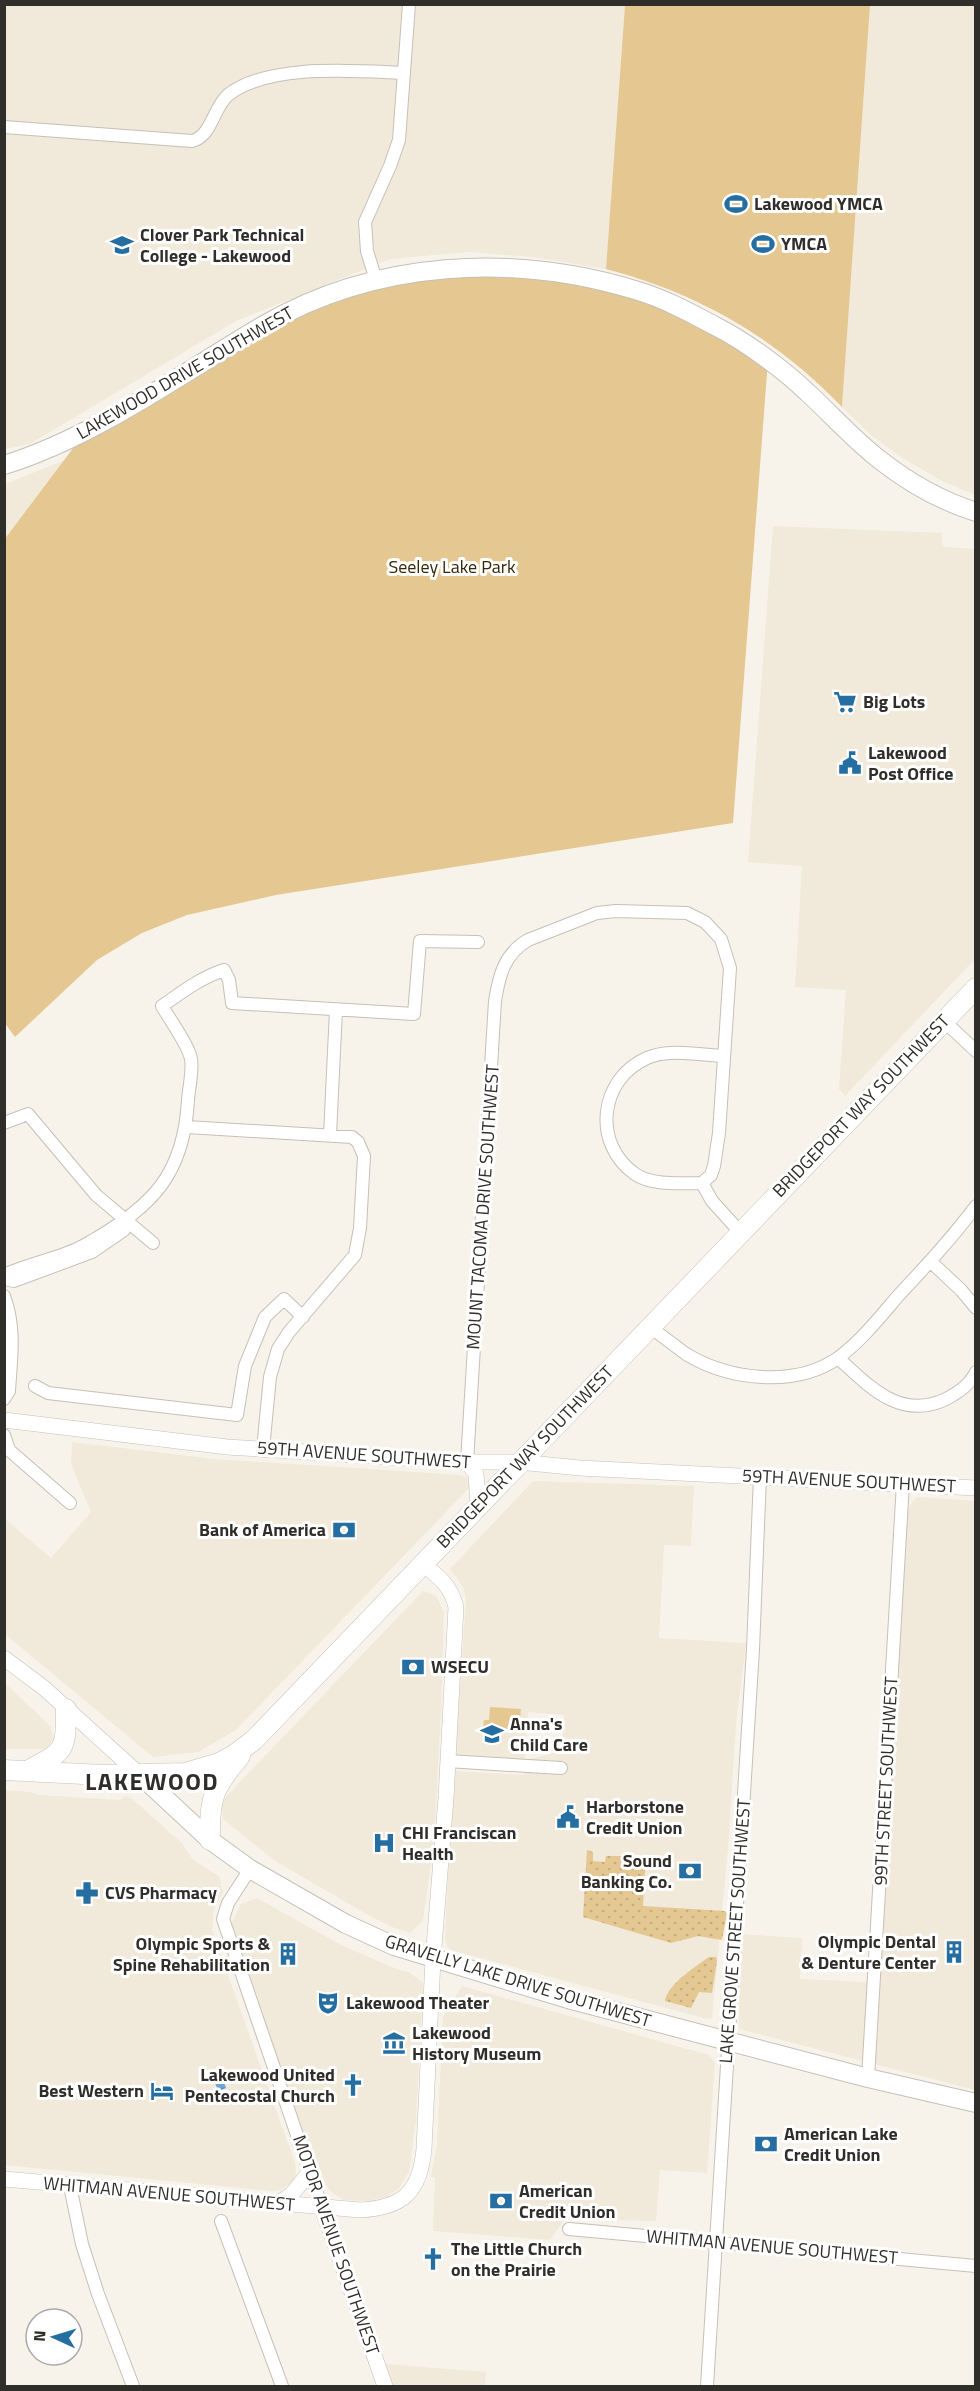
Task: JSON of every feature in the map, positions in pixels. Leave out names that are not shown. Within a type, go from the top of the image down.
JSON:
[{"type":"main road","name":"LAKEWOOD DRIVE SOUTHWEST","points":[[4,465],[44,451],[86,431],[284,315],[319,298],[376,280],[448,268],[536,268],[612,284],[661,299],[726,332],[768,360],[806,391],[863,446],[896,472],[931,493],[975,512]]},
{"type":"main road","name":"BRIDGEPORT WAY SOUTHWEST","points":[[4,1770],[140,1775],[202,1770],[234,1755],[254,1740],[975,988]]},
{"type":"main road","points":[[27,1771],[62,1750],[65,1740],[66,1709]]},
{"type":"main road","points":[[210,1840],[210,1805],[217,1786],[254,1740]]},
{"type":"main road","name":"GRAVELLY LAKE DRIVE SOUTHWEST","points":[[140,1775],[210,1840],[250,1869],[364,1933],[433,1959],[568,1999],[868,2078],[975,2103]]},
{"type":"street","points":[[376,280],[367,251],[365,222],[399,140],[409,4]]},
{"type":"street","points":[[4,127],[192,141],[198,139],[207,130],[220,103],[229,95],[253,83],[306,71],[404,73]]},
{"type":"street","name":"MOUNT TACOMA DRIVE SOUTHWEST","points":[[467,1462],[495,1001],[500,973],[510,955],[528,940],[597,913],[628,911],[687,913],[696,917],[714,930],[721,939],[730,968],[724,1056]]},
{"type":"street","points":[[4,1277],[14,1281],[92,1252],[124,1230],[127,1219],[161,1188],[171,1172],[179,1156],[187,1127],[191,1058],[162,1006],[201,979],[224,970],[229,980],[232,1003],[414,1014],[420,941],[478,942]]},
{"type":"street","points":[[330,1135],[336,1010]]},
{"type":"street","points":[[944,1021],[975,1051]]},
{"type":"street","points":[[662,1053],[724,1056],[716,1156],[711,1175],[702,1183],[657,1181],[636,1175],[611,1147],[606,1130],[609,1096],[621,1076],[645,1059],[662,1053]]},
{"type":"street","points":[[4,1123],[28,1114],[96,1195],[153,1243]]},
{"type":"street","points":[[187,1127],[352,1137],[358,1142],[364,1156],[358,1243],[355,1255],[349,1265],[289,1332],[278,1349],[270,1377],[263,1449]]},
{"type":"street","points":[[702,1183],[712,1201],[740,1232]]},
{"type":"street","points":[[650,1327],[688,1354],[726,1371],[752,1376],[790,1376],[812,1370],[838,1358],[865,1334],[975,1206]]},
{"type":"street","points":[[930,1261],[961,1290],[975,1308]]},
{"type":"street","points":[[4,1296],[13,1332],[9,1391],[4,1399]]},
{"type":"street","points":[[36,1386],[48,1393],[237,1415],[245,1366],[265,1317],[284,1299],[303,1317]]},
{"type":"street","points":[[838,1358],[879,1393],[913,1407],[934,1404],[958,1393],[966,1387],[975,1372]]},
{"type":"street","name":"59TH AVENUE SOUTHWEST","points":[[4,1420],[263,1449],[467,1462],[519,1462],[590,1468],[975,1488]]},
{"type":"street","points":[[4,1436],[9,1450],[70,1503]]},
{"type":"street","points":[[467,1462],[476,1474],[477,1506]]},
{"type":"street","name":"LAKE GROVE STREET SOUTHWEST","points":[[707,2386],[753,1649],[760,1476]]},
{"type":"street","name":"99TH STREET SOUTHWEST","points":[[868,2078],[903,1483]]},
{"type":"street","points":[[422,1564],[445,1582],[454,1597],[456,1607],[433,1959]]},
{"type":"street","name":"GRAVELLY LAKE DRIVE SOUTHWEST","points":[[4,1658],[140,1775]]},
{"type":"street","points":[[447,1761],[561,1768]]},
{"type":"street","name":"MOTOR AVENUE SOUTHWEST","points":[[250,1869],[228,1903],[223,1919],[304,2154],[308,2174],[385,2386]]},
{"type":"street","name":"WHITMAN AVENUE SOUTHWEST","points":[[4,2179],[322,2208],[381,2209],[402,2199],[415,2184],[423,2161],[433,1959]]},
{"type":"street","points":[[278,2204],[292,2194],[308,2174]]},
{"type":"street","points":[[70,2186],[82,2244],[98,2294],[133,2386]]},
{"type":"street","points":[[221,2221],[282,2386]]},
{"type":"street","name":"WHITMAN AVENUE SOUTHWEST","points":[[569,2229],[975,2266]]},
{"type":"shaded area","points":[[5,5],[625,5],[606,269],[533,257],[469,252],[390,259],[236,321],[30,444],[5,449]]},
{"type":"shaded area","points":[[870,5],[975,5],[975,495],[942,481],[904,459],[871,435],[842,407]]},
{"type":"shaded area","points":[[65,460],[5,540],[5,484]]},
{"type":"shaded area","points":[[773,526],[942,533],[942,544],[945,547],[975,549],[975,959],[845,1096],[839,1089],[846,990],[795,987],[802,866],[748,862]]},
{"type":"shaded area","points":[[72,1442],[214,1459],[460,1475],[466,1477],[470,1487],[236,1730],[198,1752],[153,1757],[5,1634],[4,1518],[51,1558],[91,1512],[71,1464]]},
{"type":"shaded area","points":[[533,1481],[694,1486],[691,1546],[664,1545],[659,1638],[746,1643],[736,1724],[728,1848],[712,2019],[451,1950],[447,1946],[445,1939],[447,1893],[455,1771],[524,1775],[525,1762],[455,1756],[466,1600],[463,1587],[450,1569]],"holes":[[[528,1712],[564,1715],[562,1750],[525,1761]]]},
{"type":"shaded area","points":[[917,1497],[975,1501],[975,2090],[739,2029],[740,1934],[802,1938],[800,1979],[866,1982],[878,1979],[906,1515]]},
{"type":"shaded area","points":[[423,1591],[436,1596],[444,1612],[441,1710],[434,1842],[423,1920],[410,1933],[370,1916],[275,1861],[223,1819],[222,1806],[224,1799],[234,1788]]},
{"type":"shaded area","points":[[4,1682],[50,1726],[54,1739],[46,1749],[5,1749]]},
{"type":"shaded area","points":[[4,1790],[40,1795],[120,1800],[125,1796],[131,1798],[182,1843],[192,1859],[220,1877],[221,1888],[224,1891],[214,1908],[212,1930],[295,2163],[296,2174],[292,2183],[280,2190],[272,2191],[5,2165]]},
{"type":"shaded area","points":[[257,1898],[341,1945],[399,1970],[409,1972],[423,1983],[416,2120],[409,2172],[400,2187],[387,2197],[367,2201],[343,2200],[332,2193],[326,2185],[321,2186],[231,1924],[241,1904]]},
{"type":"shaded area","points":[[462,1986],[709,2055],[715,2063],[707,2173],[660,2170],[656,2221],[565,2219],[550,2240],[433,2231],[435,2178],[431,2177],[437,2145],[443,2017]]},
{"type":"shaded area","points":[[384,2364],[486,2372],[485,2386],[393,2386]]},
{"type":"green space","points":[[625,5],[870,5],[842,407],[790,360],[763,339],[734,321],[672,291],[606,269]]},
{"type":"green space","name":"Seeley Lake Park","points":[[426,271],[609,283],[768,360],[733,823],[276,895],[187,915],[142,933],[97,960],[15,1037],[4,1022],[4,540],[86,431],[267,323]]},
{"type":"green space","points":[[490,1707],[521,1709],[520,1719],[526,1719],[526,1725],[508,1725],[507,1730],[483,1727],[484,1720],[489,1720]]},
{"type":"green space","points":[[587,1850],[593,1852],[593,1861],[605,1862],[606,1856],[646,1856],[643,1906],[725,1911],[727,1914],[722,1940],[698,1936],[671,1943],[583,1917]]},
{"type":"green space","points":[[709,1957],[716,1957],[717,1961],[712,1993],[699,1992],[691,2008],[665,2001],[676,1982]]},
{"type":"water","points":[[220,2071],[226,2088],[218,2091],[212,2074]]},
{"type":"place","name":"Lakewood YMCA","points":[[736,204]]},
{"type":"place","name":"YMCA","points":[[763,244]]},
{"type":"place","name":"Clover Park Technical College - Lakewood","points":[[122,245]]},
{"type":"place","name":"Big Lots","points":[[845,702]]},
{"type":"place","name":"Lakewood Post Office","points":[[850,763]]},
{"type":"place","name":"Bank of America","points":[[344,1530]]},
{"type":"place","name":"WSECU","points":[[413,1667]]},
{"type":"place","name":"Anna's Child Care","points":[[492,1734]]},
{"type":"place","name":"Harborstone Credit Union","points":[[568,1817]]},
{"type":"place","name":"CHI Franciscan Health","points":[[384,1843]]},
{"type":"place","name":"Sound Banking Co.","points":[[690,1871]]},
{"type":"place","name":"CVS Pharmacy","points":[[87,1893]]},
{"type":"place","name":"Olympic Dental & Denture Center","points":[[954,1952]]},
{"type":"place","name":"Olympic Sports & Spine Rehabilitation","points":[[288,1954]]},
{"type":"place","name":"Lakewood Theater","points":[[328,2003]]},
{"type":"place","name":"Lakewood History Museum","points":[[394,2043]]},
{"type":"place","name":"Lakewood United Pentecostal Church","points":[[353,2085]]},
{"type":"place","name":"Best Western","points":[[162,2091]]},
{"type":"place","name":"American Lake Credit Union","points":[[766,2144]]},
{"type":"place","name":"American Credit Union","points":[[501,2201]]},
{"type":"place","name":"The Little Church on the Prairie","points":[[433,2259]]},
{"type":"district","name":"LAKEWOOD","points":[[152,1782]]}]
